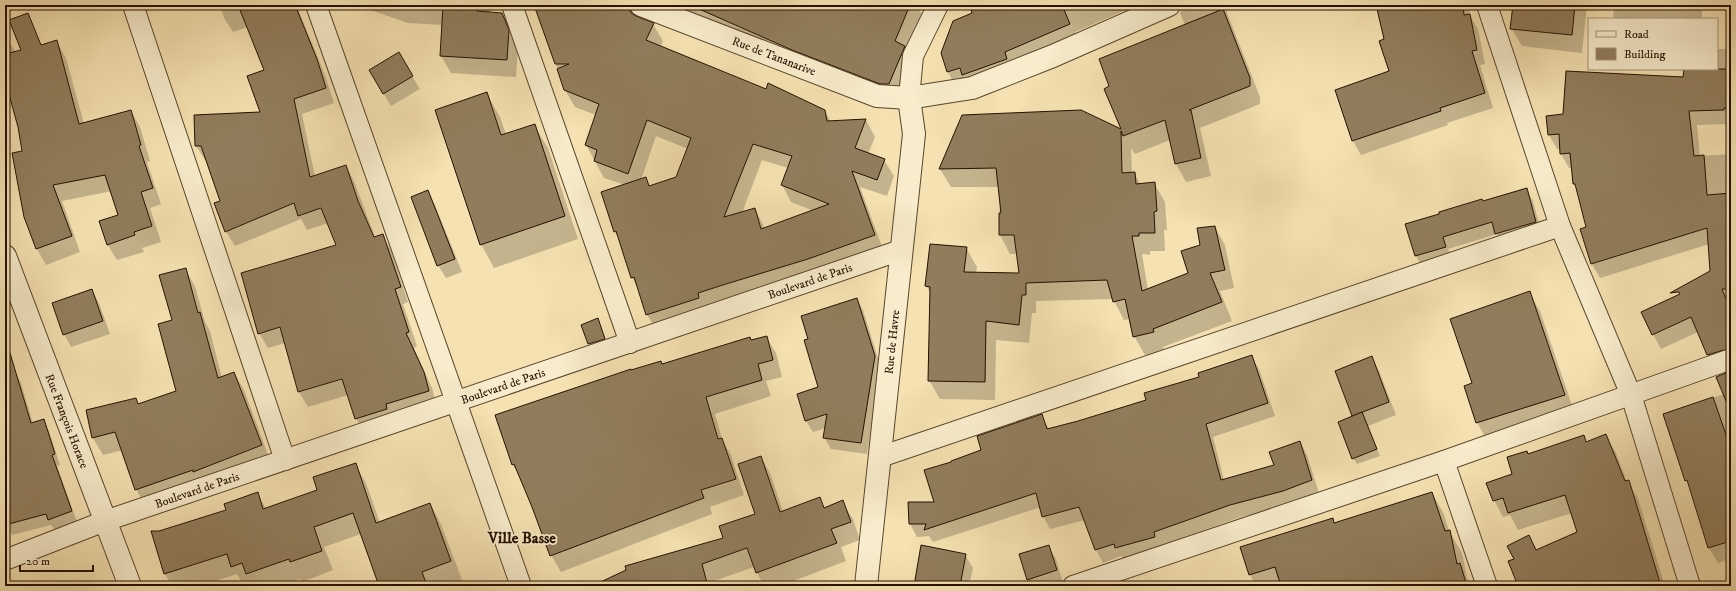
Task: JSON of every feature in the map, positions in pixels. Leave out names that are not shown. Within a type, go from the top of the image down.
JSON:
[{"type":"street","points":[[133,5],[285,460]]},
{"type":"street","points":[[316,5],[521,586]]},
{"type":"street","points":[[512,5],[630,343]]},
{"type":"street","name":"Rue de Tananarive","points":[[641,5],[876,96],[909,98],[972,88],[1053,56],[1169,5]]},
{"type":"street","points":[[909,98],[913,56],[938,5]]},
{"type":"street","points":[[1487,5],[1560,226],[1631,395],[1690,586]]},
{"type":"street","name":"Rue de Havre","points":[[866,586],[914,134],[909,98]]},
{"type":"street","points":[[880,457],[1560,226]]},
{"type":"street","name":"Boulevard de Paris","points":[[5,560],[106,522],[285,460],[901,250]]},
{"type":"street","name":"Rue François Horace","points":[[5,256],[130,586]]},
{"type":"street","points":[[1073,586],[1444,461],[1731,359]]},
{"type":"street","points":[[1444,461],[1488,586]]},
{"type":"building","points":[[238,5],[295,5],[317,59],[326,88],[294,99],[310,177],[346,165],[358,201],[374,237],[383,234],[401,287],[395,289],[409,332],[406,333],[424,372],[429,391],[386,404],[387,409],[355,419],[342,379],[298,392],[280,327],[258,334],[241,273],[336,245],[321,208],[298,216],[294,203],[225,232],[214,203],[220,201],[201,146],[195,146],[194,115],[260,112],[247,76],[264,70]]},
{"type":"building","points":[[443,5],[478,5],[477,11],[502,13],[509,30],[507,60],[440,56]]},
{"type":"building","points":[[534,5],[629,5],[631,13],[654,23],[646,40],[766,89],[768,83],[825,110],[827,121],[866,119],[855,148],[885,159],[877,180],[852,171],[875,235],[808,259],[698,293],[699,298],[646,315],[634,277],[631,278],[616,231],[614,232],[601,192],[646,177],[649,186],[676,177],[691,138],[647,120],[628,174],[594,161],[597,150],[585,145],[599,104],[564,90],[557,69],[569,64],[555,64]],"holes":[[[753,144],[792,156],[781,185],[829,204],[761,229],[755,208],[724,217]]]},
{"type":"building","points":[[690,5],[910,5],[895,41],[905,46],[889,84],[880,84],[792,50]]},
{"type":"building","points":[[970,5],[1062,5],[1070,24],[1005,52],[1007,59],[962,75],[960,68],[947,72],[941,53],[953,21],[972,13]]},
{"type":"building","points":[[1396,5],[1463,5],[1464,15],[1470,14],[1477,50],[1472,51],[1485,93],[1440,108],[1441,111],[1352,141],[1335,90],[1389,71],[1379,41],[1384,39],[1377,9]]},
{"type":"building","points":[[1513,5],[1575,5],[1572,35],[1510,29]]},
{"type":"building","points":[[1223,9],[1250,78],[1250,86],[1189,110],[1191,110],[1201,158],[1175,164],[1165,120],[1123,136],[1121,131],[1122,173],[1135,172],[1136,184],[1155,182],[1157,211],[1154,212],[1155,233],[1139,233],[1139,236],[1132,236],[1142,291],[1188,273],[1181,251],[1200,245],[1197,228],[1215,226],[1225,270],[1210,273],[1222,302],[1153,329],[1154,332],[1133,337],[1125,299],[1113,302],[1107,280],[1026,283],[1026,295],[1022,295],[1019,325],[986,321],[985,382],[928,381],[930,287],[925,286],[930,244],[967,247],[964,272],[1019,273],[1014,235],[999,235],[999,213],[1001,213],[996,168],[939,169],[962,115],[1081,110],[1121,129],[1104,89],[1109,86],[1099,59]]},
{"type":"building","points":[[28,13],[41,45],[57,40],[79,124],[131,110],[141,145],[139,146],[153,188],[141,192],[152,226],[134,232],[135,235],[107,245],[99,221],[118,215],[105,175],[53,185],[72,236],[36,249],[24,217],[12,153],[22,151],[18,127],[5,80],[5,54],[21,50],[9,20]]},
{"type":"building","points":[[399,52],[413,76],[383,94],[369,70]]},
{"type":"building","points":[[1727,69],[1727,108],[1724,108],[1724,110],[1689,111],[1694,156],[1704,155],[1707,195],[1731,193],[1731,289],[1722,289],[1731,312],[1731,348],[1707,355],[1691,317],[1652,335],[1641,312],[1680,294],[1679,292],[1670,293],[1710,271],[1707,228],[1591,264],[1580,229],[1586,227],[1575,184],[1573,184],[1570,153],[1560,154],[1559,134],[1548,135],[1546,116],[1563,114],[1566,71],[1683,77],[1684,70]]},
{"type":"building","points":[[487,92],[501,135],[535,124],[565,216],[480,245],[435,110]]},
{"type":"building","points":[[1527,188],[1536,222],[1495,234],[1492,222],[1443,237],[1446,247],[1415,256],[1405,224],[1482,199],[1483,201]]},
{"type":"building","points":[[428,190],[455,259],[437,266],[411,197]]},
{"type":"building","points":[[186,268],[218,378],[234,372],[262,445],[193,472],[193,470],[135,490],[115,432],[92,438],[86,410],[136,398],[138,404],[176,391],[158,324],[172,320],[159,275]]},
{"type":"building","points":[[92,289],[103,321],[63,335],[52,303]]},
{"type":"building","points":[[1530,291],[1565,395],[1476,423],[1464,386],[1472,383],[1450,319]]},
{"type":"building","points":[[857,298],[875,356],[861,443],[823,438],[827,414],[805,421],[797,394],[818,387],[804,340],[808,339],[801,316]]},
{"type":"building","points":[[598,318],[605,339],[588,344],[581,325]]},
{"type":"building","points":[[767,336],[773,360],[758,364],[762,380],[706,397],[718,439],[722,438],[736,479],[701,490],[704,498],[550,556],[532,507],[514,464],[512,465],[495,415],[631,369],[661,361],[662,364],[750,337],[751,340]]},
{"type":"building","points":[[10,353],[31,423],[44,419],[55,454],[52,455],[72,511],[48,520],[46,514],[5,525],[5,354]]},
{"type":"building","points":[[1252,355],[1268,403],[1206,424],[1221,480],[1274,465],[1269,452],[1300,441],[1312,480],[1283,491],[1230,505],[1154,532],[1155,537],[1115,548],[1114,544],[1095,550],[1079,507],[1042,517],[1036,493],[924,530],[926,524],[909,524],[908,502],[934,502],[924,470],[951,462],[981,450],[977,436],[1042,414],[1047,429],[1078,421],[1146,400],[1144,393],[1199,377],[1198,373]]},
{"type":"building","points":[[1372,356],[1389,402],[1352,416],[1335,371]]},
{"type":"building","points":[[1731,371],[1731,413],[1716,377]]},
{"type":"building","points":[[1713,397],[1731,449],[1731,541],[1708,548],[1687,480],[1685,481],[1663,414]]},
{"type":"building","points":[[1362,412],[1377,449],[1352,459],[1338,422]]},
{"type":"building","points":[[1606,434],[1625,481],[1629,480],[1661,586],[1518,586],[1508,561],[1514,559],[1507,546],[1529,535],[1536,550],[1577,532],[1565,495],[1508,513],[1503,498],[1493,501],[1486,483],[1512,474],[1507,457],[1527,451],[1528,454],[1584,435],[1586,442]]},
{"type":"building","points":[[761,456],[780,512],[820,497],[824,508],[843,500],[851,522],[831,529],[837,543],[756,573],[747,548],[702,564],[707,583],[696,586],[592,586],[626,570],[625,566],[723,538],[719,526],[755,514],[738,464]]},
{"type":"building","points":[[356,463],[376,523],[430,503],[451,561],[422,572],[427,586],[379,586],[353,513],[314,527],[322,551],[290,562],[289,559],[246,574],[242,563],[231,567],[227,554],[164,574],[151,531],[159,531],[226,510],[224,504],[258,492],[263,509],[317,490],[313,477]]},
{"type":"building","points":[[1432,492],[1445,531],[1450,530],[1457,564],[1460,563],[1467,586],[1281,586],[1275,567],[1249,575],[1240,547],[1333,518],[1334,523]]},
{"type":"building","points":[[921,545],[966,554],[960,586],[914,586]]},
{"type":"building","points":[[1049,545],[1057,570],[1027,580],[1019,554]]},
{"type":"district","name":"Ville Basse","points":[[522,537]]}]
